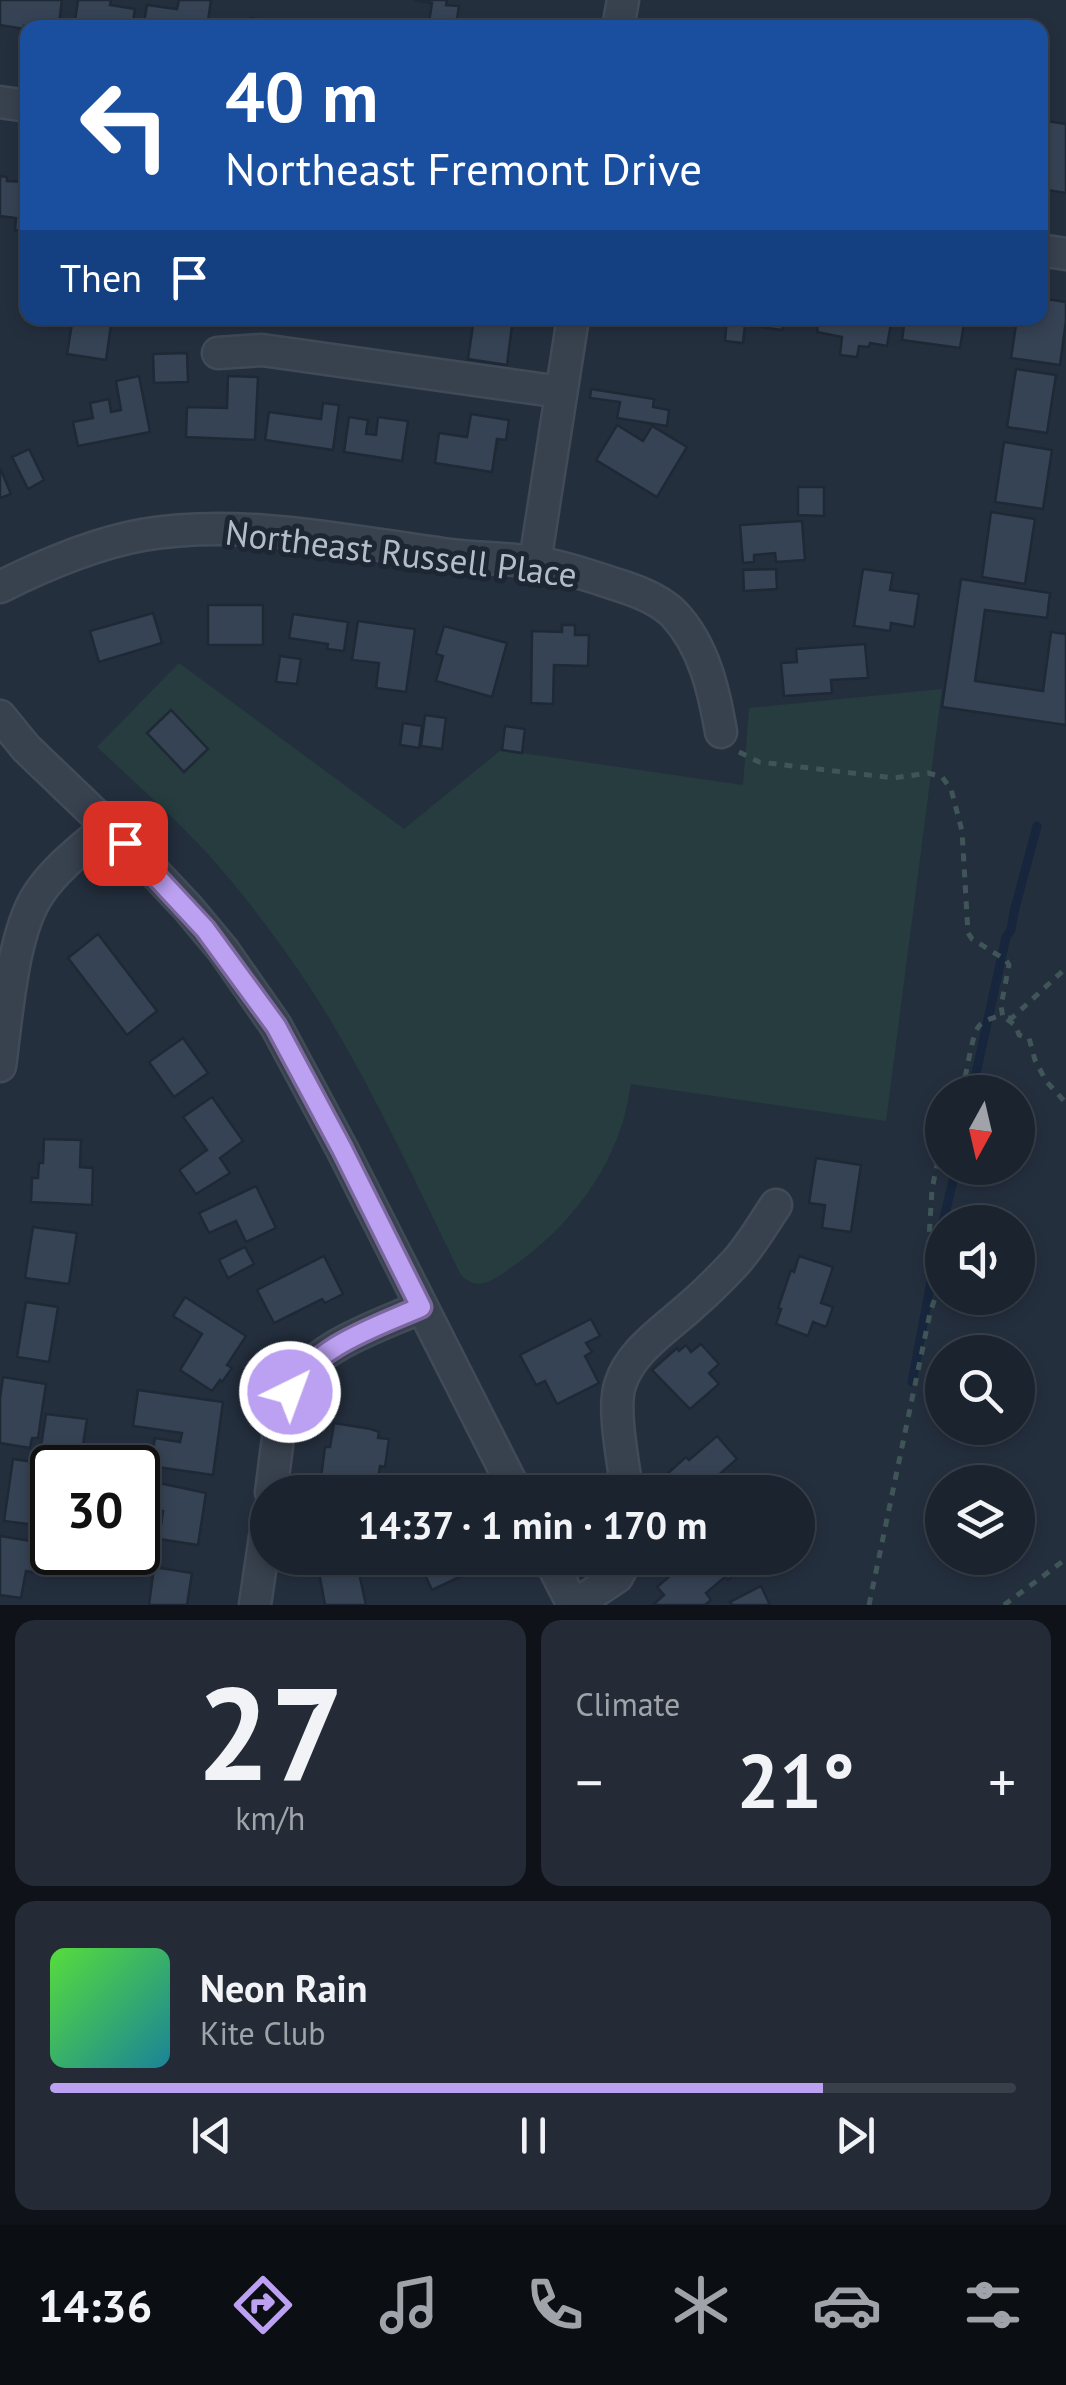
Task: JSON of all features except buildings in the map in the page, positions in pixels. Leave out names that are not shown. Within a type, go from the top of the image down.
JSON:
[{"type":"street","points":[[535,562],[572,325]]},
{"type":"street","points":[[218,353],[262,350],[561,392]]},
{"type":"street","name":"Northeast Russell Place","points":[[0,588],[112,542],[173,532],[288,533],[466,557],[535,562],[638,592],[674,614],[698,649],[708,672],[722,732]]},
{"type":"street","points":[[0,716],[26,748],[188,908],[276,1026],[507,1475]]},
{"type":"street","points":[[0,1066],[17,954],[29,910],[52,877],[108,826]]},
{"type":"street","points":[[625,1475],[617,1405],[624,1373],[634,1358],[736,1262],[776,1205]]},
{"type":"street","points":[[274,1475],[282,1420],[298,1378],[328,1351],[421,1307]]},
{"type":"street","points":[[255,1605],[259,1575]]},
{"type":"street","points":[[558,1575],[574,1605],[619,1575]]},
{"type":"path","points":[[722,732],[738,752],[759,762],[894,778],[928,773],[942,778],[950,789],[962,831],[968,933],[1006,960],[1008,966],[1004,1017]]},
{"type":"path","points":[[966,1075],[980,1023],[1012,1018],[1066,968]]},
{"type":"path","points":[[1004,1017],[1016,1026],[1019,1035],[1029,1038],[1046,1081],[1066,1103]]},
{"type":"path","points":[[869,1605],[938,1289],[927,1272],[933,1185]]},
{"type":"path","points":[[1004,1605],[1066,1560]]},
{"type":"green space","points":[[179,663],[404,829],[501,750],[743,785],[749,708],[942,689],[886,1121],[631,1084],[612,1151],[576,1208],[545,1241],[497,1277],[479,1284],[467,1280],[461,1275],[359,1070],[287,954],[207,853],[97,747]]},
{"type":"waterway","points":[[976,1075],[1006,937],[1037,826]]},
{"type":"waterway","points":[[947,1205],[952,1185]]},
{"type":"waterway","points":[[912,1382],[925,1314]]},
{"type":"route","points":[[125,843],[188,908],[276,1026],[421,1307],[328,1351],[298,1378],[290,1392]]}]
